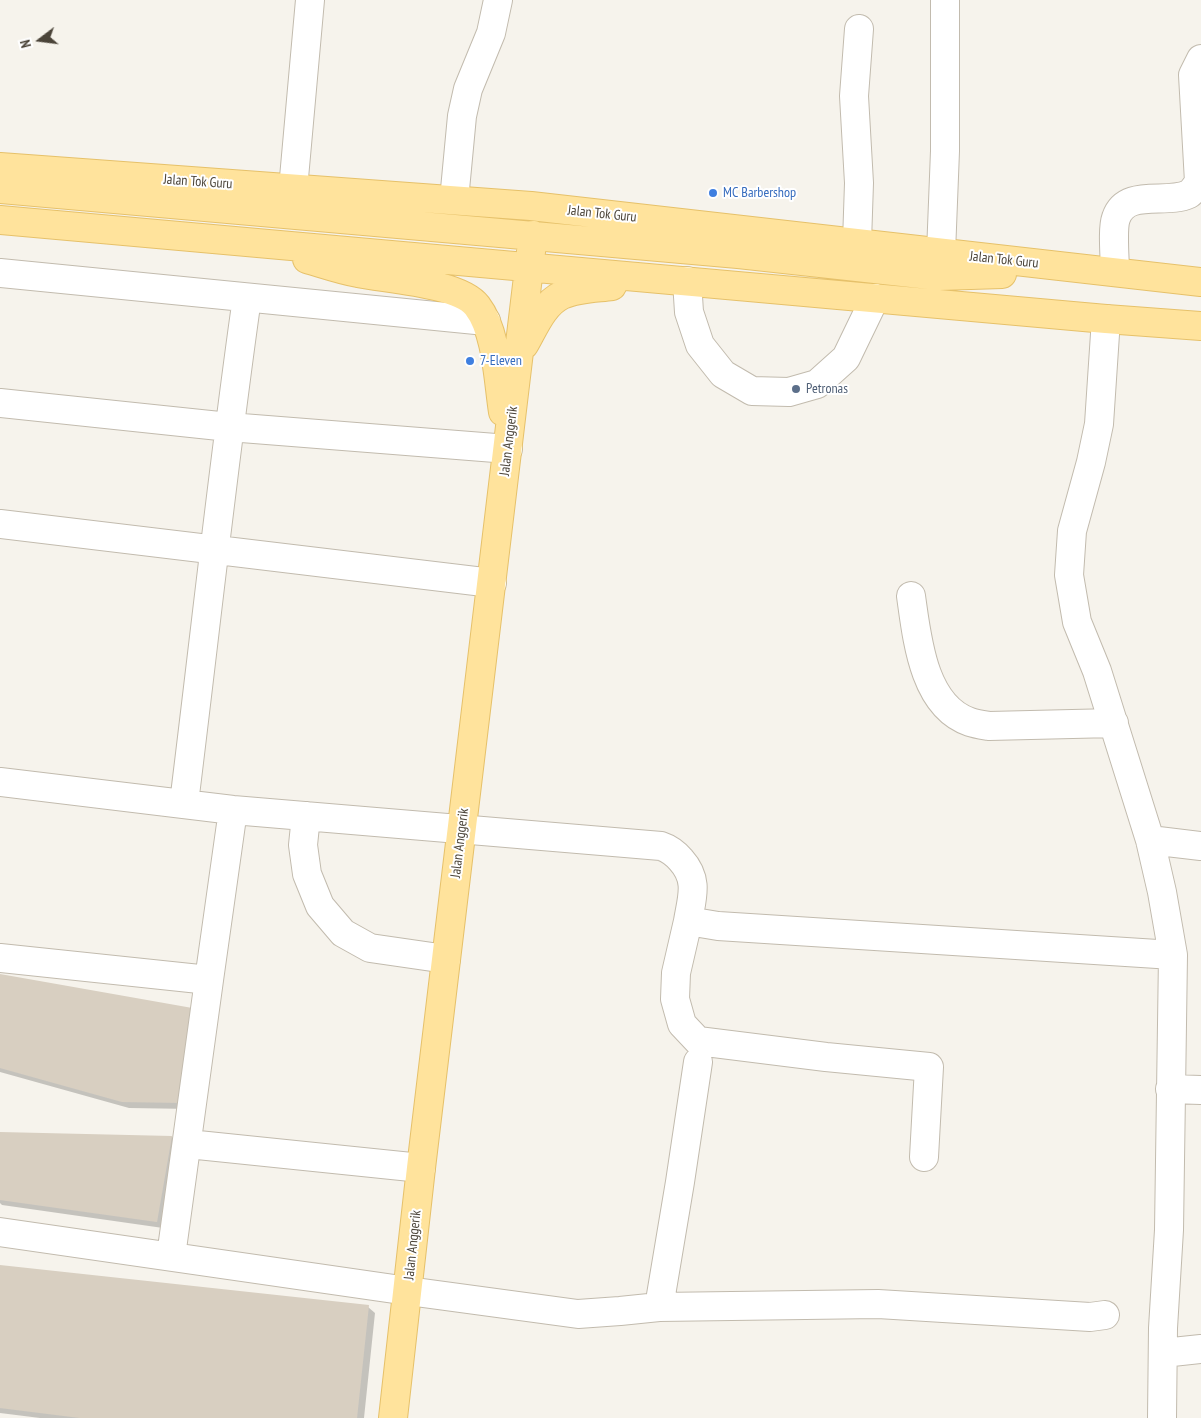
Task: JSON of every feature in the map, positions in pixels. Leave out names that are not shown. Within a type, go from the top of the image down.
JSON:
[{"type":"main road","name":"Jalan Tok Guru","points":[[0,167],[531,206],[1201,282]]},
{"type":"main road","points":[[0,189],[533,235],[738,254],[939,276],[1115,272]]},
{"type":"main road","points":[[0,220],[1201,326]]},
{"type":"main road","name":"Jalan Anggerik","points":[[393,1418],[421,1168],[533,235]]},
{"type":"main road","points":[[232,239],[357,273],[447,288],[463,294],[477,304],[486,321],[494,351],[508,449]]},
{"type":"main road","points":[[519,354],[542,314],[561,295],[580,290],[673,280]]},
{"type":"street","points":[[292,189],[310,0]]},
{"type":"street","points":[[454,200],[462,116],[468,89],[491,33],[498,0]]},
{"type":"street","points":[[940,253],[945,151],[945,0]]},
{"type":"street","points":[[857,242],[859,183],[854,96],[859,29]]},
{"type":"street","points":[[1115,272],[1115,219],[1121,207],[1136,199],[1173,198],[1190,193],[1199,182],[1193,75],[1201,59]]},
{"type":"street","points":[[0,273],[486,321]]},
{"type":"street","points":[[673,280],[689,312],[700,344],[723,374],[752,391],[788,392],[817,384],[846,358],[875,298]]},
{"type":"street","points":[[184,803],[216,550],[229,427],[247,298]]},
{"type":"street","points":[[1106,319],[1099,424],[1091,462],[1072,531],[1069,575],[1077,622],[1097,672],[1150,840],[1162,892],[1173,955],[1169,1230],[1162,1418]]},
{"type":"street","points":[[0,402],[229,427],[508,449]]},
{"type":"street","points":[[0,524],[492,583]]},
{"type":"street","points":[[911,596],[916,632],[923,662],[933,689],[950,711],[970,722],[989,726],[1114,723]]},
{"type":"street","points":[[0,782],[233,810],[661,846],[669,849],[687,866],[693,880],[694,889],[676,973],[675,999],[682,1024],[698,1041],[826,1058],[929,1067],[924,1157]]},
{"type":"street","points":[[171,1256],[233,810]]},
{"type":"street","points":[[306,816],[302,845],[307,874],[320,906],[343,933],[370,948],[446,959]]},
{"type":"street","points":[[1150,840],[1201,846]]},
{"type":"street","points":[[688,921],[728,927],[1173,955]]},
{"type":"street","points":[[0,958],[210,980]]},
{"type":"street","points":[[658,1307],[680,1182],[698,1062]]},
{"type":"street","points":[[1170,1089],[1201,1090]]},
{"type":"street","points":[[188,1144],[421,1168]]},
{"type":"street","points":[[0,1232],[578,1314],[658,1307],[878,1304],[1090,1317],[1105,1316]]},
{"type":"street","points":[[1163,1353],[1201,1350]]},
{"type":"building","points":[[0,974],[198,1009],[186,1103],[122,1102],[0,1068]]},
{"type":"building","points":[[0,1132],[172,1136],[157,1222],[0,1200]]},
{"type":"building","points":[[0,1265],[369,1305],[357,1418],[80,1418],[0,1408]]},
{"type":"place","name":"MC Barbershop","points":[[713,193]]},
{"type":"place","name":"7-Eleven","points":[[470,361]]},
{"type":"place","name":"Petronas","points":[[796,389]]}]
